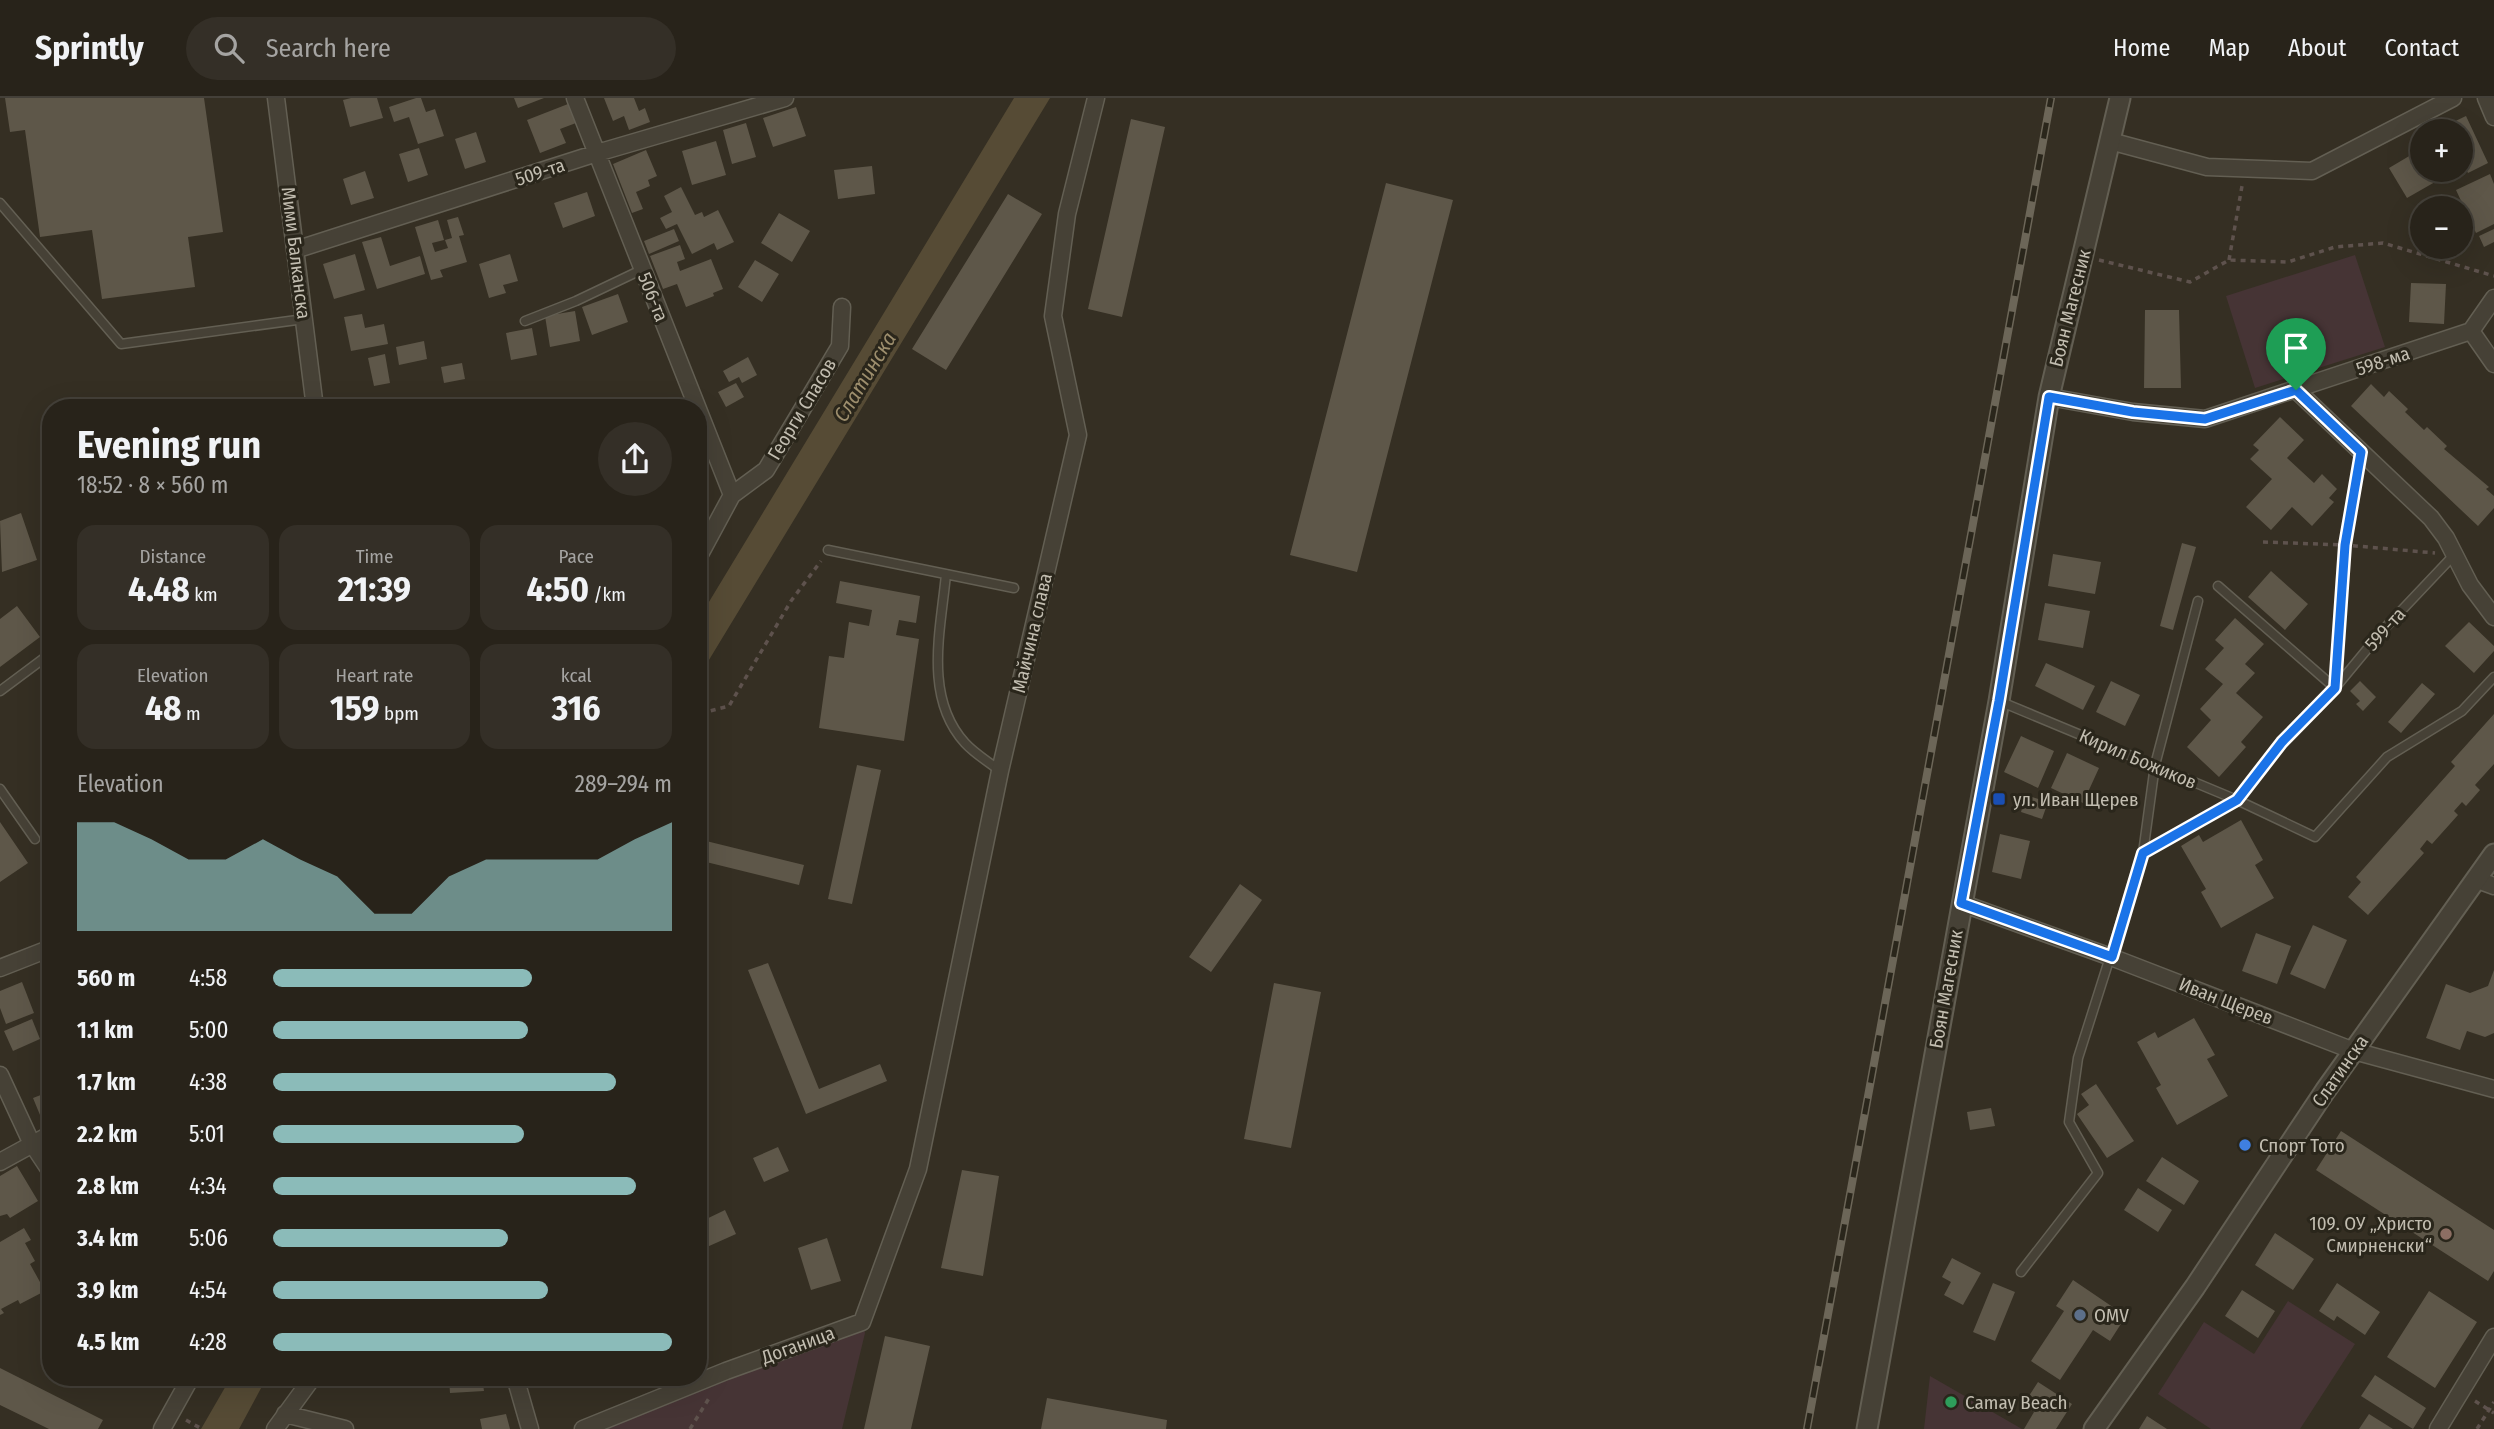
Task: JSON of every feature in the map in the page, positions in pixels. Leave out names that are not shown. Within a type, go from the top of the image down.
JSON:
[{"type":"street","name":"Мими Балканска","points":[[276,98],[314,399]]},
{"type":"street","name":"506-та","points":[[575,98],[693,399]]},
{"type":"street","name":"509-та","points":[[295,250],[597,153],[785,98]]},
{"type":"street","name":"Майчина слава","points":[[918,1169],[1000,771],[1078,435],[1053,316],[1067,214],[1096,98]]},
{"type":"street","name":"Боян Магесник","points":[[1867,1429],[1999,701],[2049,397],[2120,98]]},
{"type":"street","points":[[2110,141],[2207,167],[2312,171],[2453,98]]},
{"type":"street","points":[[2486,98],[2494,117]]},
{"type":"street","points":[[2494,299],[2471,331],[2494,365]]},
{"type":"street","name":"Георги Спасов","points":[[732,495],[766,470],[840,346],[842,307]]},
{"type":"street","name":"598-ма","points":[[2049,397],[2133,412],[2205,419],[2471,331]]},
{"type":"street","points":[[2296,390],[2431,518],[2455,555],[2470,585],[2494,617]]},
{"type":"street","name":"506-та","points":[[707,433],[732,495]]},
{"type":"street","points":[[707,541],[732,495]]},
{"type":"street","name":"Слатинска","points":[[2094,1429],[2195,1287],[2354,1051],[2494,854]]},
{"type":"street","points":[[2475,879],[2494,886]]},
{"type":"street","name":"Иван Щерев","points":[[1961,903],[2112,957],[2354,1051],[2494,1089]]},
{"type":"street","points":[[0,968],[42,952]]},
{"type":"street","points":[[0,1075],[31,1142],[42,1158]]},
{"type":"street","points":[[0,1162],[42,1138]]},
{"type":"street","name":"Доганица","points":[[707,1379],[862,1322],[918,1169]]},
{"type":"street","points":[[2438,1429],[2494,1337]]},
{"type":"street","points":[[162,1429],[184,1386]]},
{"type":"street","points":[[275,1429],[306,1386]]},
{"type":"street","points":[[518,1386],[530,1429]]},
{"type":"street","name":"Доганица","points":[[583,1429],[689,1386]]},
{"type":"street","points":[[285,1414],[345,1429]]},
{"type":"lane","points":[[0,203],[121,344],[304,319]]},
{"type":"lane","points":[[525,321],[576,301],[641,270]]},
{"type":"lane","points":[[828,551],[1014,588]]},
{"type":"lane","name":"599-та","points":[[2237,800],[2282,742],[2335,688],[2383,630],[2455,555]]},
{"type":"lane","points":[[946,574],[936,673],[945,710],[964,743],[1000,771]]},
{"type":"lane","points":[[2218,586],[2335,688]]},
{"type":"lane","points":[[2021,1272],[2098,1173],[2069,1122],[2078,1058],[2143,853],[2155,765],[2198,601]]},
{"type":"lane","points":[[0,691],[42,660]]},
{"type":"lane","name":"Кирил Божиков","points":[[1999,701],[2237,800],[2315,837],[2387,757],[2462,711],[2494,677]]},
{"type":"lane","points":[[0,789],[35,839]]},
{"type":"lane","points":[[2143,853],[2237,800]]},
{"type":"path","points":[[2229,260],[2245,168]]},
{"type":"path","points":[[2082,256],[2190,282],[2229,260],[2288,262],[2335,247],[2383,243],[2494,276]]},
{"type":"path","points":[[2335,688],[2345,545],[2361,452]]},
{"type":"path","points":[[2263,542],[2345,545],[2455,555]]},
{"type":"path","points":[[707,715],[710,711],[729,706],[791,601],[828,551]]},
{"type":"path","points":[[690,1429],[726,1371]]},
{"type":"path","points":[[2477,1429],[2494,1402]]},
{"type":"path","points":[[2489,1410],[2494,1413]]},
{"type":"shaded area","points":[[2355,255],[2385,347],[2255,388],[2226,296]]},
{"type":"shaded area","points":[[2288,1301],[2355,1344],[2300,1429],[2211,1429],[2158,1394],[2204,1322],[2254,1354]]},
{"type":"shaded area","points":[[862,1322],[865,1333],[842,1429],[583,1429],[695,1386],[707,1386],[707,1381]]},
{"type":"shaded area","name":"Camay Beach","points":[[1930,1376],[2022,1429],[1924,1429]]},
{"type":"water","points":[[1014,98],[1050,98],[707,663],[707,605]]},
{"type":"water","points":[[226,1386],[262,1386],[239,1429],[201,1429]]},
{"type":"building","points":[[5,98],[204,98],[223,232],[188,237],[195,287],[102,299],[92,230],[40,237],[25,130],[10,132]]},
{"type":"building","points":[[377,98],[383,118],[350,127],[343,100]]},
{"type":"building","points":[[421,98],[426,112],[435,109],[444,136],[418,144],[409,117],[394,122],[389,107]]},
{"type":"building","points":[[514,98],[544,98],[518,108]]},
{"type":"building","points":[[604,98],[634,98],[639,111],[645,108],[650,122],[629,130],[624,116],[613,121]]},
{"type":"building","points":[[568,104],[576,123],[560,129],[566,143],[540,153],[527,120]]},
{"type":"building","points":[[796,107],[806,136],[773,147],[763,118]]},
{"type":"building","points":[[1131,119],[1165,127],[1122,317],[1088,309]]},
{"type":"building","points":[[746,123],[756,157],[732,164],[723,130]]},
{"type":"building","points":[[2473,131],[2488,163],[2473,170]]},
{"type":"building","points":[[476,132],[486,162],[465,169],[455,139]]},
{"type":"building","points":[[716,141],[726,175],[692,185],[682,151]]},
{"type":"building","points":[[419,148],[428,175],[408,182],[399,154]]},
{"type":"building","points":[[646,150],[657,176],[648,180],[650,186],[636,192],[643,209],[632,213],[613,164]]},
{"type":"building","points":[[2410,156],[2410,182],[2435,182],[2407,198],[2389,168]]},
{"type":"building","points":[[872,166],[875,194],[838,199],[834,170]]},
{"type":"building","points":[[365,171],[374,198],[351,205],[343,179]]},
{"type":"building","points":[[2490,174],[2494,184],[2494,224],[2476,233],[2473,227],[2473,196],[2459,196],[2456,190]]},
{"type":"building","points":[[1386,183],[1453,200],[1357,572],[1290,555]]},
{"type":"building","points":[[681,187],[695,215],[702,212],[704,217],[718,210],[734,242],[717,250],[714,243],[692,254],[677,224],[666,229],[660,218],[672,212],[664,196]]},
{"type":"building","points":[[587,192],[595,216],[563,228],[554,203]]},
{"type":"building","points":[[1008,194],[1042,214],[946,370],[912,349]]},
{"type":"building","points":[[779,213],[810,231],[792,262],[761,243]]},
{"type":"building","points":[[458,217],[464,235],[459,236],[467,262],[440,270],[443,277],[431,280],[415,227],[438,220],[444,240],[432,243],[435,252],[448,248],[445,240],[452,238],[447,220]]},
{"type":"building","points":[[674,229],[679,241],[649,254],[644,241]]},
{"type":"building","points":[[2494,229],[2494,242],[2484,247],[2479,236]]},
{"type":"building","points":[[381,237],[390,266],[420,256],[425,274],[377,289],[362,242]]},
{"type":"building","points":[[680,245],[685,259],[677,262],[680,271],[711,259],[723,289],[713,293],[714,296],[686,307],[677,284],[663,289],[650,256]]},
{"type":"building","points":[[355,254],[365,290],[334,299],[323,264]]},
{"type":"building","points":[[510,254],[518,281],[503,285],[506,293],[489,298],[479,264]]},
{"type":"building","points":[[755,260],[779,274],[762,302],[738,287]]},
{"type":"building","points":[[2411,283],[2446,284],[2444,324],[2409,322]]},
{"type":"building","points":[[618,294],[628,322],[592,335],[582,307]]},
{"type":"building","points":[[2145,310],[2179,310],[2181,388],[2144,388]]},
{"type":"building","points":[[575,311],[580,341],[550,347],[545,316]]},
{"type":"building","points":[[362,314],[365,328],[384,324],[388,344],[351,351],[344,317]]},
{"type":"building","points":[[532,328],[537,355],[511,360],[506,333]]},
{"type":"building","points":[[424,341],[427,359],[399,365],[396,347]]},
{"type":"building","points":[[385,354],[390,383],[374,386],[368,358]]},
{"type":"building","points":[[748,357],[757,375],[742,383],[739,377],[729,382],[723,371]]},
{"type":"building","points":[[462,363],[465,379],[444,383],[441,367]]},
{"type":"building","points":[[736,383],[744,397],[726,407],[718,392]]},
{"type":"building","points":[[2371,384],[2384,397],[2389,391],[2408,409],[2405,412],[2424,430],[2427,427],[2447,446],[2444,449],[2489,487],[2486,489],[2494,496],[2494,508],[2478,526],[2351,406]]},
{"type":"building","points":[[2280,417],[2304,440],[2287,458],[2314,483],[2322,474],[2337,489],[2329,498],[2334,502],[2312,526],[2292,507],[2271,530],[2246,507],[2272,479],[2250,459],[2259,450],[2253,445]]},
{"type":"building","points":[[21,513],[37,560],[2,572],[0,521]]},
{"type":"building","points":[[2182,543],[2196,547],[2173,630],[2160,626]]},
{"type":"building","points":[[2053,554],[2101,562],[2095,594],[2048,586]]},
{"type":"building","points":[[2271,571],[2308,604],[2285,630],[2248,597]]},
{"type":"building","points":[[840,581],[920,596],[916,623],[899,620],[896,635],[919,639],[904,741],[819,728],[829,656],[844,658],[849,622],[869,626],[872,610],[836,603]]},
{"type":"building","points":[[2045,603],[2090,611],[2083,648],[2038,640]]},
{"type":"building","points":[[17,606],[40,637],[0,667],[0,619]]},
{"type":"building","points":[[2235,618],[2264,644],[2245,664],[2255,673],[2236,693],[2263,717],[2241,742],[2246,747],[2219,777],[2187,747],[2211,720],[2200,709],[2223,684],[2205,669],[2224,648],[2215,640]]},
{"type":"building","points":[[2469,622],[2494,646],[2494,651],[2474,673],[2445,646]]},
{"type":"building","points":[[2046,663],[2095,686],[2083,710],[2035,686]]},
{"type":"building","points":[[2111,681],[2140,695],[2125,726],[2096,712]]},
{"type":"building","points":[[2360,681],[2376,697],[2363,711],[2356,704],[2360,701],[2350,691]]},
{"type":"building","points":[[2422,683],[2435,694],[2401,733],[2388,722]]},
{"type":"building","points":[[2494,714],[2494,764],[2475,785],[2480,790],[2466,806],[2462,802],[2454,811],[2458,815],[2432,844],[2427,840],[2420,849],[2424,853],[2368,915],[2348,897],[2361,882],[2356,877],[2455,766],[2451,762]]},
{"type":"building","points":[[2021,736],[2054,751],[2038,788],[2004,772]]},
{"type":"building","points":[[2067,753],[2099,768],[2083,803],[2051,788]]},
{"type":"building","points":[[857,765],[881,770],[852,904],[828,899]]},
{"type":"building","points":[[2026,795],[2048,802],[2042,819],[2021,812]]},
{"type":"building","points":[[2241,820],[2263,860],[2255,865],[2274,898],[2221,928],[2201,892],[2206,889],[2181,846],[2199,835],[2203,842]]},
{"type":"building","points":[[0,822],[28,863],[0,882]]},
{"type":"building","points":[[2000,834],[2030,841],[2021,879],[1992,872]]},
{"type":"building","points":[[707,841],[804,865],[799,885],[707,862]]},
{"type":"building","points":[[1240,884],[1262,900],[1211,972],[1189,957]]},
{"type":"building","points":[[2313,925],[2347,940],[2325,989],[2290,974]]},
{"type":"building","points":[[2256,933],[2291,946],[2277,984],[2242,971]]},
{"type":"building","points":[[768,963],[819,1089],[880,1064],[887,1081],[806,1114],[748,970]]},
{"type":"building","points":[[2494,970],[2494,1033],[2485,1037],[2467,1031],[2460,1050],[2426,1038],[2446,984],[2470,993],[2488,986]]},
{"type":"building","points":[[22,982],[34,1013],[6,1024],[0,1008],[0,991]]},
{"type":"building","points":[[1274,983],[1321,992],[1291,1148],[1244,1139]]},
{"type":"building","points":[[2194,1018],[2215,1055],[2207,1059],[2228,1096],[2177,1125],[2156,1088],[2161,1085],[2137,1042],[2155,1032],[2158,1038]]},
{"type":"building","points":[[32,1019],[40,1039],[13,1051],[4,1031]]},
{"type":"building","points":[[2096,1084],[2134,1141],[2107,1158],[2077,1114],[2089,1105],[2081,1094]]},
{"type":"building","points":[[42,1094],[42,1114],[40,1115],[33,1098]]},
{"type":"building","points":[[1991,1108],[1995,1126],[1970,1130],[1967,1112]]},
{"type":"building","points":[[2341,1131],[2494,1230],[2494,1271],[2488,1281],[2316,1170]]},
{"type":"building","points":[[778,1147],[789,1171],[764,1182],[753,1158]]},
{"type":"building","points":[[2162,1157],[2199,1181],[2184,1205],[2146,1181]]},
{"type":"building","points":[[17,1166],[38,1201],[10,1218],[7,1214],[0,1216],[0,1176]]},
{"type":"building","points":[[962,1170],[999,1176],[983,1276],[941,1268]]},
{"type":"building","points":[[2138,1188],[2172,1210],[2158,1232],[2124,1210]]},
{"type":"building","points":[[725,1210],[736,1234],[707,1247],[707,1219]]},
{"type":"building","points":[[24,1228],[31,1240],[25,1243],[35,1261],[30,1264],[42,1286],[42,1293],[20,1304],[18,1300],[1,1309],[4,1313],[0,1315],[0,1242]]},
{"type":"building","points":[[2275,1233],[2314,1259],[2293,1290],[2255,1265]]},
{"type":"building","points":[[827,1238],[841,1281],[811,1290],[798,1248]]},
{"type":"building","points":[[1952,1258],[1981,1273],[1963,1305],[1944,1295],[1951,1282],[1942,1277]]},
{"type":"building","points":[[2073,1280],[2126,1316],[2110,1341],[2093,1330],[2060,1380],[2031,1361],[2064,1311],[2056,1306]]},
{"type":"building","points":[[1993,1283],[2015,1292],[1995,1341],[1973,1332]]},
{"type":"building","points":[[2337,1283],[2380,1312],[2365,1335],[2337,1316],[2334,1321],[2319,1311]]},
{"type":"building","points":[[2242,1290],[2275,1311],[2258,1338],[2225,1316]]},
{"type":"building","points":[[2429,1291],[2477,1322],[2435,1388],[2387,1357]]},
{"type":"building","points":[[885,1336],[930,1346],[911,1429],[864,1429]]},
{"type":"building","points":[[0,1368],[103,1420],[98,1429],[49,1429],[0,1405]]},
{"type":"building","points":[[2375,1375],[2426,1408],[2413,1429],[2361,1396]]},
{"type":"building","points":[[2038,1382],[2072,1404],[2056,1429],[2024,1429],[2034,1412],[2023,1405]]},
{"type":"building","points":[[449,1386],[483,1386],[484,1391],[450,1393]]},
{"type":"building","points":[[1047,1398],[1167,1420],[1166,1429],[1041,1429]]},
{"type":"building","points":[[506,1414],[510,1429],[482,1429],[480,1419]]},
{"type":"building","points":[[2369,1414],[2393,1429],[2359,1429]]},
{"type":"building","points":[[2147,1416],[2167,1429],[2139,1429]]},
{"type":"railway","points":[[1807,1429],[2051,98]]},
{"type":"place","name":"ул. Иван Щерев","points":[[1999,799]]},
{"type":"place","name":"Спорт Тото","points":[[2245,1145]]},
{"type":"place","name":"109. ОУ „Христо Смирненски“","points":[[2446,1234]]},
{"type":"place","name":"OMV","points":[[2080,1315]]},
{"type":"place","name":"Camay Beach","points":[[1951,1402]]},
{"type":"route","points":[[2296,390],[2361,452],[2345,545],[2335,688],[2282,742],[2237,800],[2143,853],[2112,957],[1961,903],[1999,701],[2049,397],[2133,412],[2205,419],[2296,390]]}]
